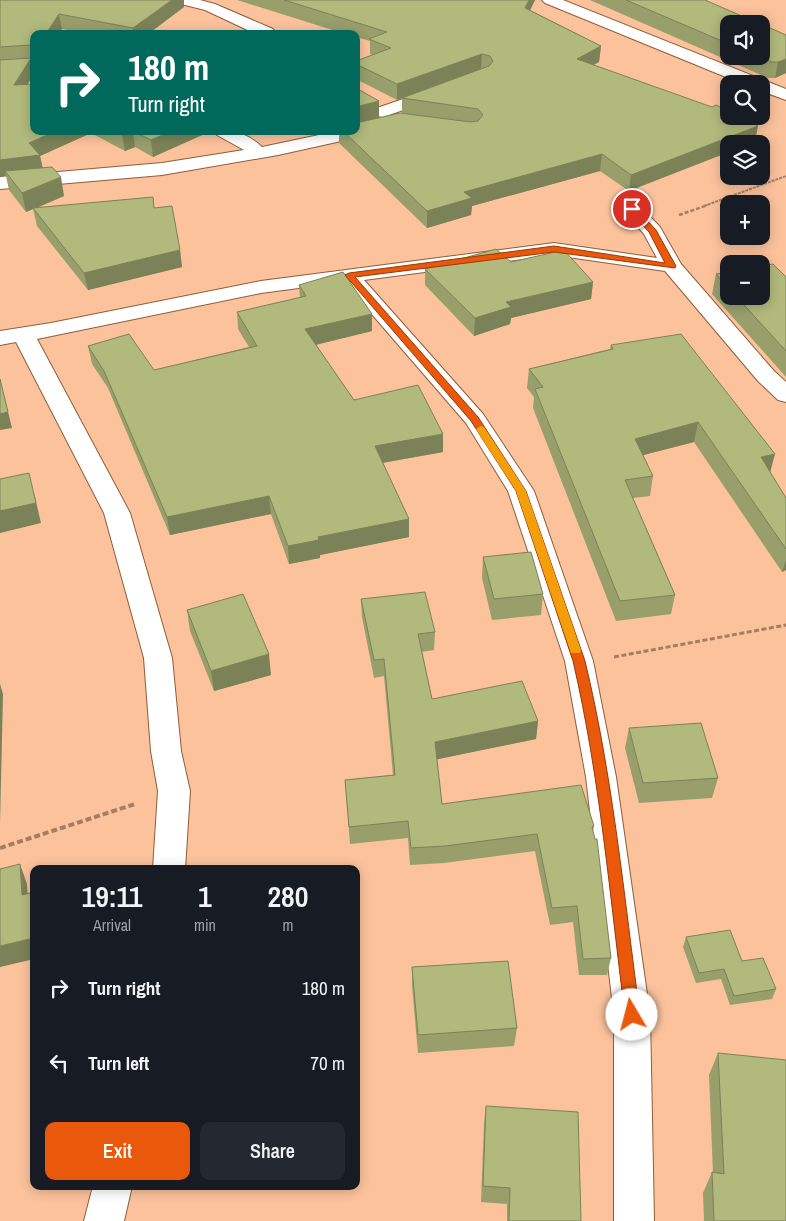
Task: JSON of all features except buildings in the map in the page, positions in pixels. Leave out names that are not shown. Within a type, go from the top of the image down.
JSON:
[{"type":"street","points":[[182,0],[210,7],[262,30]]},
{"type":"street","points":[[550,0],[738,75]]},
{"type":"street","points":[[383,112],[454,86]]},
{"type":"street","points":[[770,88],[786,95]]},
{"type":"street","points":[[360,131],[400,122],[365,102]]},
{"type":"street","points":[[231,135],[248,144],[257,154]]},
{"type":"street","points":[[0,183],[162,169],[257,154],[342,135]]},
{"type":"street","points":[[632,209],[647,224],[672,266],[766,376],[786,395]]},
{"type":"street","points":[[169,865],[174,791],[166,751],[158,658],[117,512],[72,430],[12,337],[261,287],[554,249],[672,266]]},
{"type":"street","points":[[349,275],[475,419],[521,491],[579,661],[601,777],[632,1015],[634,1221]]},
{"type":"street","points":[[104,1221],[112,1190]]},
{"type":"path","points":[[647,224],[786,176]]},
{"type":"path","points":[[579,661],[607,659],[786,625]]},
{"type":"path","points":[[0,848],[174,791]]},
{"type":"slow traffic","points":[[481,429],[521,491],[575,650]]},
{"type":"route","points":[[632,209],[653,231],[672,266],[554,249],[349,275],[475,419],[521,491],[579,661],[586,690],[601,777],[632,1015]]}]
